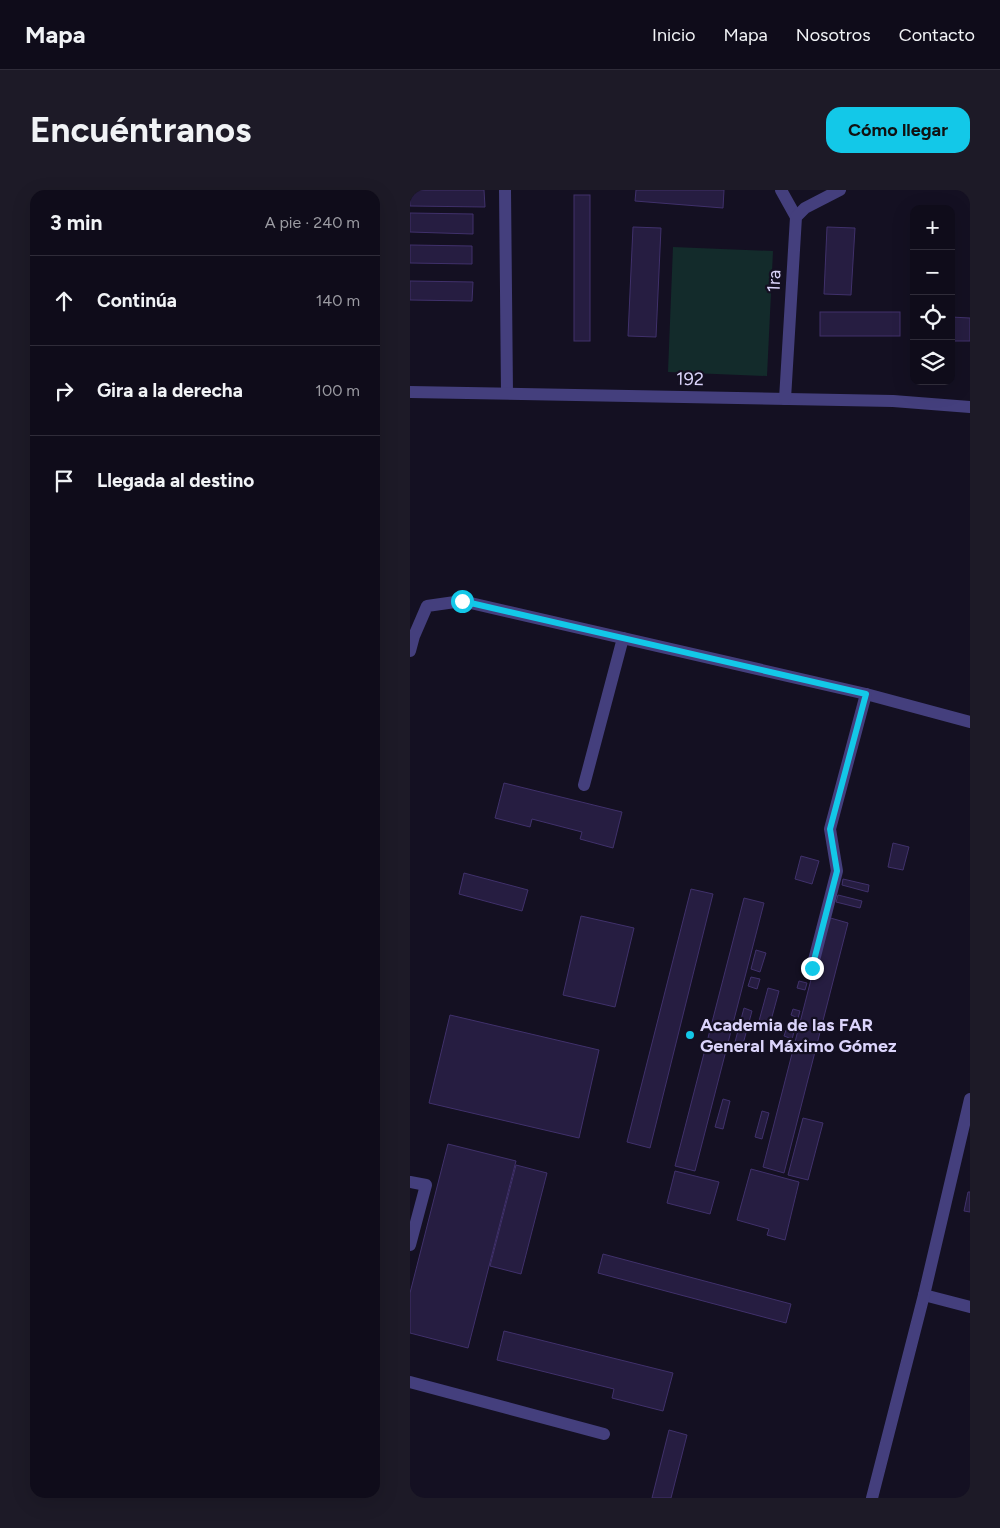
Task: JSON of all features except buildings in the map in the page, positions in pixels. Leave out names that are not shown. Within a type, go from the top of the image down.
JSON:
[{"type":"street","points":[[505,190],[507,393]]},
{"type":"street","points":[[781,190],[796,217],[805,208],[840,190]]},
{"type":"street","name":"1ra","points":[[785,398],[796,217]]},
{"type":"street","name":"192","points":[[410,392],[785,398],[892,401],[970,407]]},
{"type":"street","points":[[410,651],[414,636],[427,606],[462,601],[866,694],[970,722]]},
{"type":"street","points":[[584,785],[623,638]]},
{"type":"street","points":[[812,968],[837,871],[830,829],[866,694]]},
{"type":"street","points":[[872,1498],[924,1295],[970,1099]]},
{"type":"street","points":[[410,1182],[426,1186],[410,1245]]},
{"type":"street","points":[[924,1295],[970,1307]]},
{"type":"street","points":[[410,1382],[604,1434]]},
{"type":"green space","points":[[673,247],[773,251],[767,376],[668,372]]},
{"type":"place","name":"Academia de las FAR General Máximo Gómez","points":[[690,1035]]},
{"type":"route","points":[[462,601],[866,694],[830,829],[837,871],[812,968]]}]
